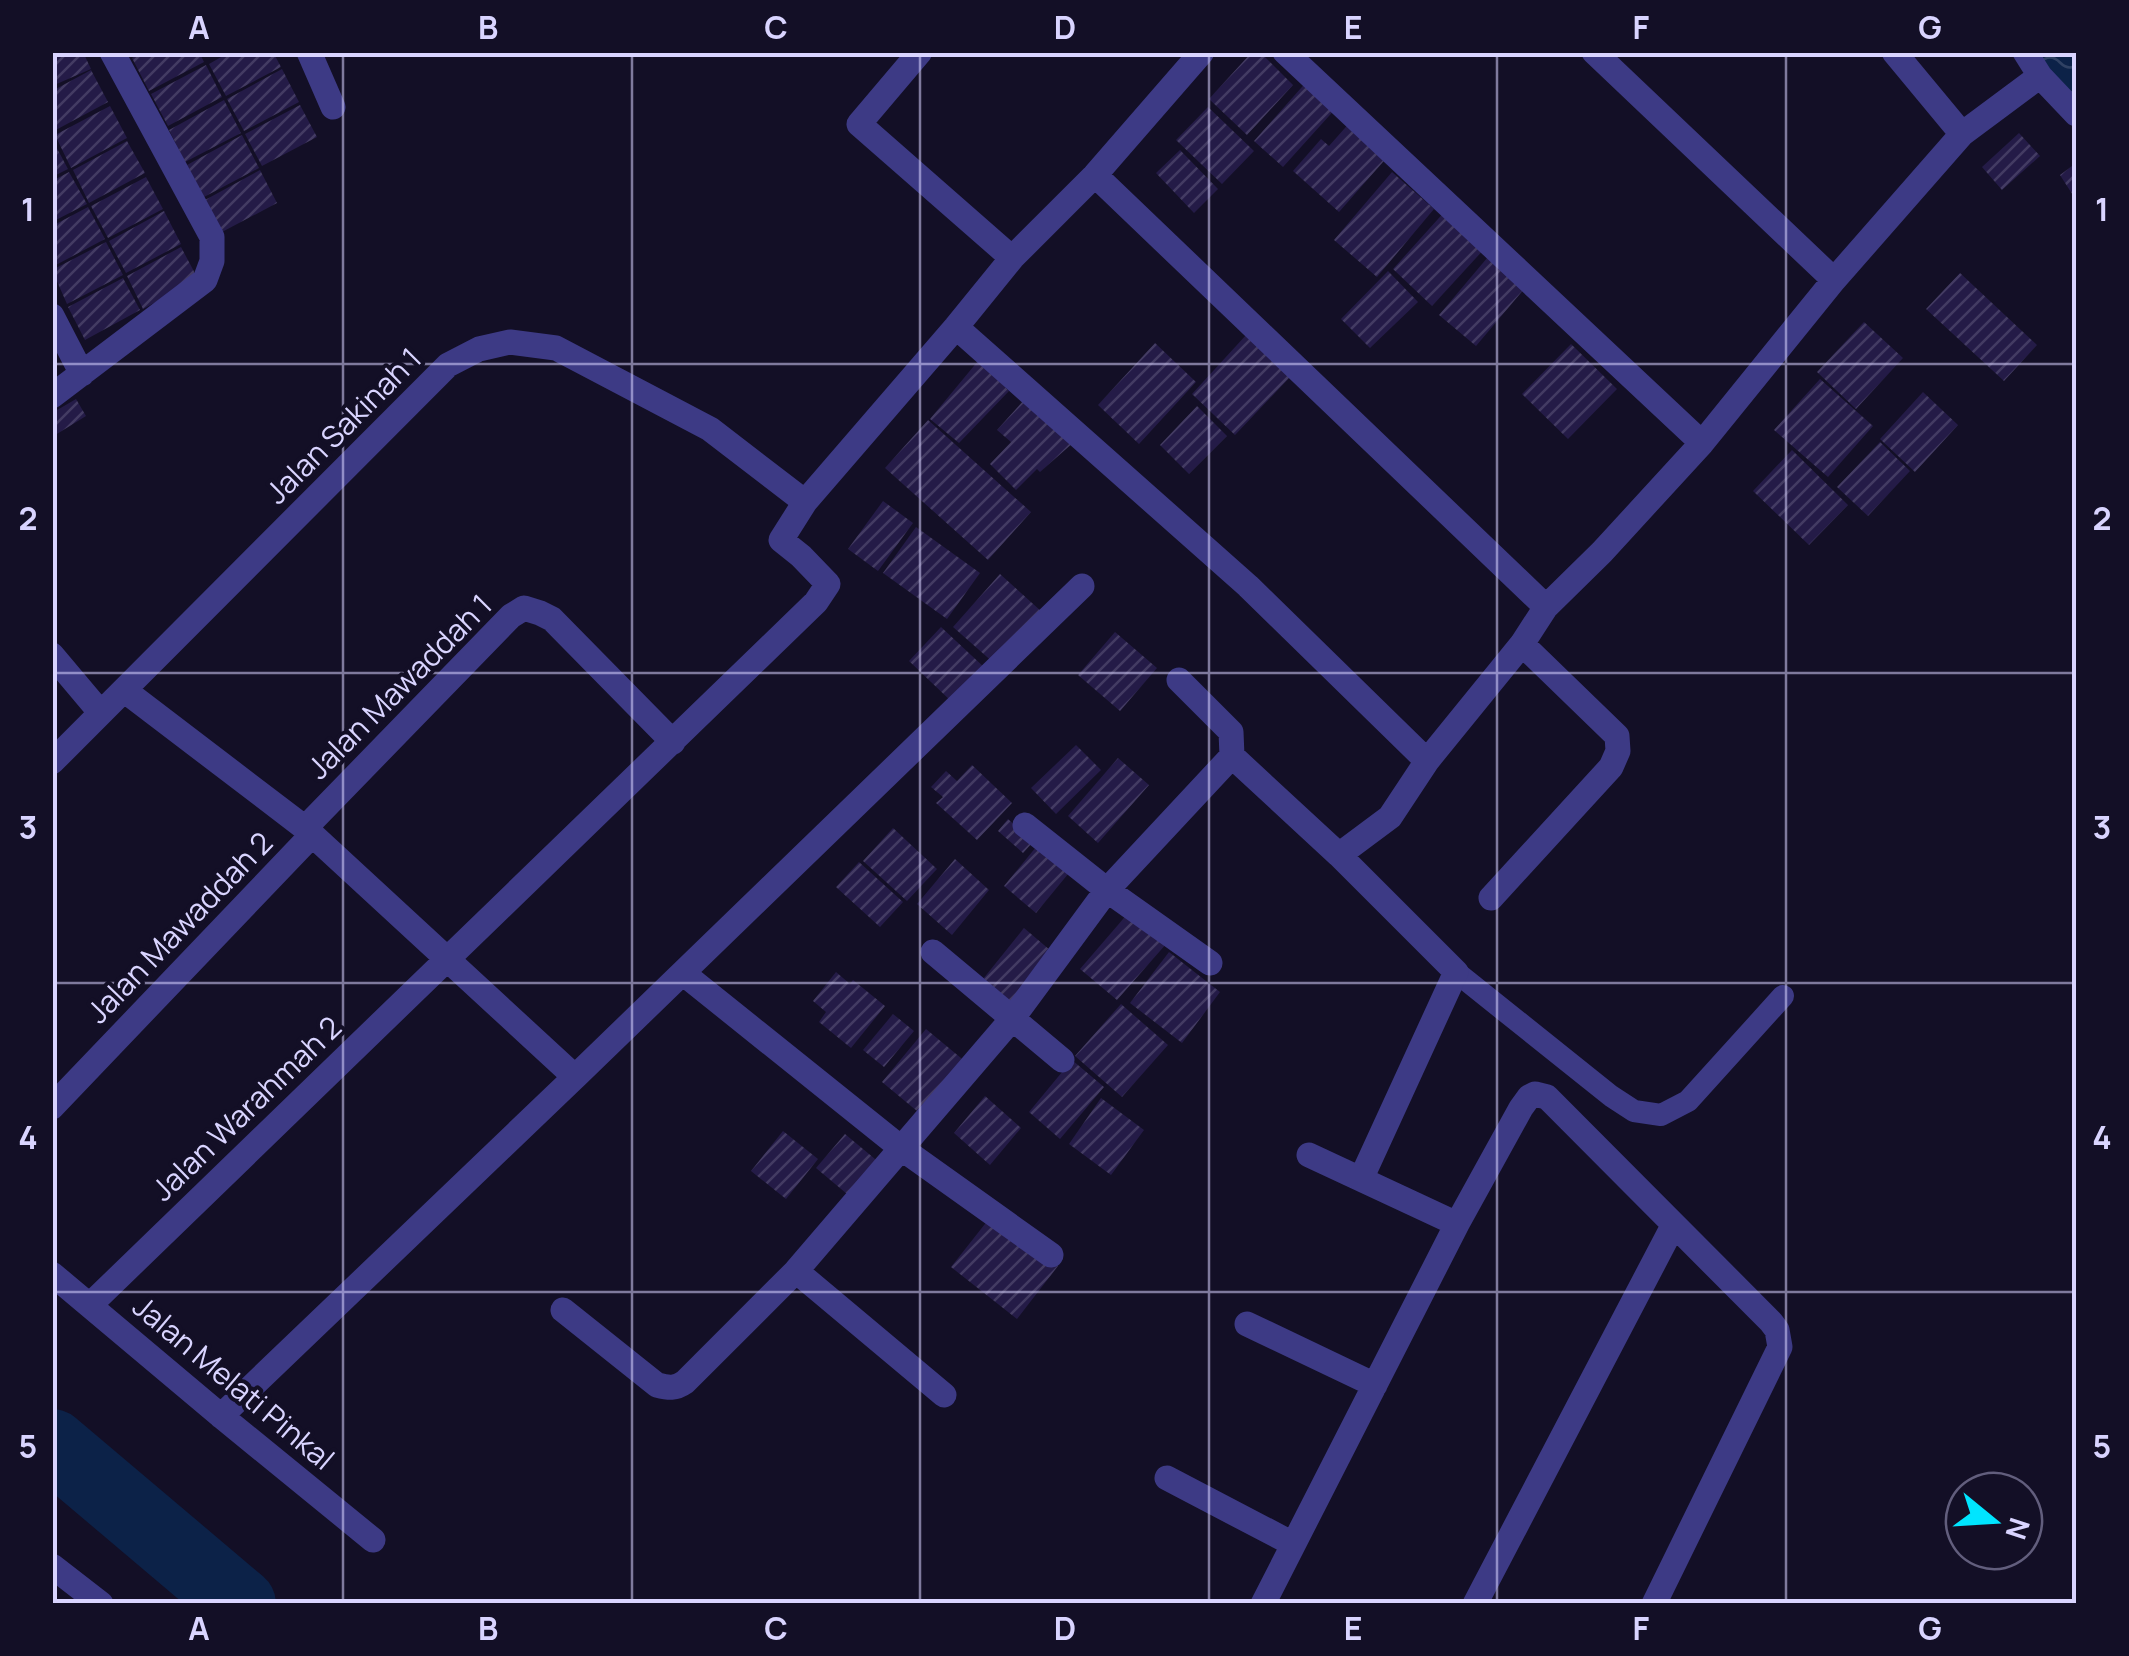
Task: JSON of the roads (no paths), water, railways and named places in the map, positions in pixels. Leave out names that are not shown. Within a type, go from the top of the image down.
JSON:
[{"type":"street","points":[[52,396],[205,280],[212,261],[212,237],[112,52]]},
{"type":"street","points":[[309,52],[333,107]]},
{"type":"street","points":[[920,52],[859,124],[1012,258]]},
{"type":"street","points":[[805,502],[1012,258],[1095,175],[1202,52]]},
{"type":"street","points":[[1285,52],[1702,443]]},
{"type":"street","points":[[1594,52],[1834,280]]},
{"type":"street","points":[[1894,52],[1962,134]]},
{"type":"street","points":[[2025,52],[2040,76],[2076,114]]},
{"type":"street","points":[[1339,855],[1390,817],[1426,761],[1522,644],[1546,607],[1702,443],[1834,280],[1962,134],[2040,76]]},
{"type":"street","points":[[1095,175],[1546,607]]},
{"type":"street","points":[[52,316],[82,374]]},
{"type":"street","points":[[956,327],[1248,586],[1426,761]]},
{"type":"street","name":"Jalan Sakinah 1","points":[[52,762],[448,366],[480,349],[510,342],[556,348],[710,429],[805,502]]},
{"type":"street","name":"Jalan Warahmah 2","points":[[90,1304],[816,602],[828,584],[782,540],[805,502]]},
{"type":"street","points":[[221,1416],[684,974],[1082,586]]},
{"type":"street","name":"Jalan Mawaddah 1","points":[[308,832],[511,616],[524,608],[552,619],[673,742]]},
{"type":"street","points":[[1491,898],[1611,767],[1618,750],[1617,736],[1522,644]]},
{"type":"street","points":[[52,655],[100,712]]},
{"type":"street","points":[[1179,680],[1231,732],[1232,756],[1339,855],[1456,972],[1361,1179]]},
{"type":"street","points":[[124,690],[308,832],[575,1077]]},
{"type":"street","points":[[563,1310],[657,1384],[678,1387],[796,1271],[1012,1019],[1107,890],[1232,756]]},
{"type":"street","points":[[1025,825],[1107,890],[1210,963]]},
{"type":"street","name":"Jalan Mawaddah 2","points":[[52,1107],[308,832]]},
{"type":"street","points":[[933,952],[1062,1060]]},
{"type":"street","points":[[684,974],[901,1148],[1050,1255]]},
{"type":"street","points":[[1263,1604],[1457,1224],[1521,1108],[1530,1096],[1542,1094],[1771,1322],[1780,1348],[1654,1604]]},
{"type":"street","points":[[1309,1155],[1457,1224]]},
{"type":"street","points":[[1475,1604],[1673,1226]]},
{"type":"street","points":[[796,1271],[944,1395]]},
{"type":"street","name":"Jalan Melati Pinkal","points":[[52,1274],[373,1540]]},
{"type":"street","points":[[1247,1324],[1375,1385]]},
{"type":"street","points":[[1167,1478],[1294,1544]]},
{"type":"street","points":[[52,1566],[100,1604]]},
{"type":"lane","points":[[1456,972],[1611,1096],[1634,1111],[1661,1115],[1688,1100],[1783,996]]},
{"type":"water","points":[[2025,53],[2076,53],[2076,114]]},
{"type":"waterway","points":[[52,1445],[240,1604]]}]
